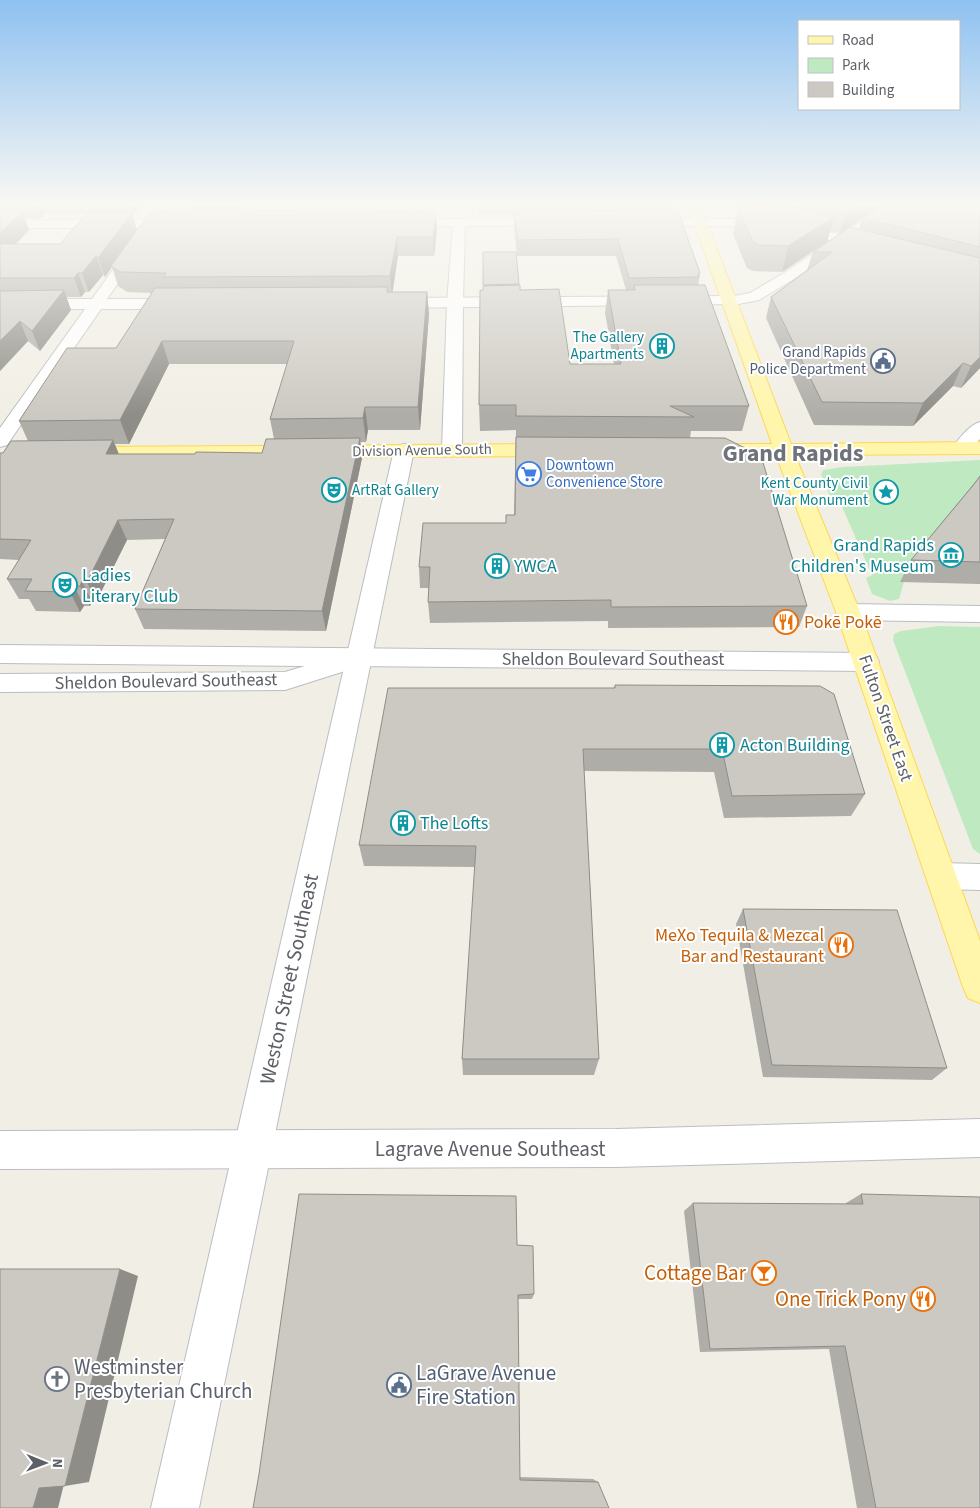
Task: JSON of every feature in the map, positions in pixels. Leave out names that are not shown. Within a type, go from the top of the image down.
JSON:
[{"type":"main road","name":"Fulton Street East","points":[[719,275],[784,451],[867,662],[980,987]]},
{"type":"main road","points":[[694,450],[784,451],[971,448]]},
{"type":"main road","name":"Division Avenue South","points":[[67,453],[452,449],[577,450]]},
{"type":"street","points":[[0,441],[116,275]]},
{"type":"street","points":[[452,449],[456,275]]},
{"type":"street","points":[[378,303],[728,301],[754,296],[790,275]]},
{"type":"street","points":[[0,304],[200,304]]},
{"type":"street","points":[[971,448],[980,428]]},
{"type":"street","name":"Weston Street Southeast","points":[[175,1508],[404,450]]},
{"type":"street","points":[[848,612],[980,614]]},
{"type":"street","name":"Sheldon Boulevard Southeast","points":[[0,654],[867,662]]},
{"type":"street","name":"Sheldon Boulevard Southeast","points":[[0,683],[285,681],[359,658]]},
{"type":"street","points":[[941,876],[980,877]]},
{"type":"street","name":"Lagrave Avenue Southeast","points":[[0,1150],[616,1148],[980,1138]]},
{"type":"green space","points":[[980,460],[980,482],[906,575],[899,599],[890,601],[872,594],[866,578],[872,575],[839,500],[830,496],[821,474],[823,470],[843,467]]},
{"type":"green space","points":[[939,626],[980,627],[980,854],[973,849],[893,640],[894,634],[901,631]]},
{"type":"building","points":[[0,275],[76,275],[74,278],[0,278]]},
{"type":"building","points":[[164,275],[390,275],[390,276],[163,277]]},
{"type":"building","points":[[483,275],[518,275],[519,284],[483,285]]},
{"type":"building","points":[[628,275],[698,275],[699,277],[629,278]]},
{"type":"building","name":"Grand Rapids Police Department","points":[[800,275],[980,275],[980,357],[971,366],[963,363],[923,403],[822,402],[771,297]]},
{"type":"building","points":[[520,285],[520,290],[559,289],[570,364],[621,364],[608,290],[635,290],[634,285],[705,285],[749,406],[670,406],[694,417],[516,416],[516,405],[479,405],[480,290],[483,290],[483,286]]},
{"type":"building","points":[[387,287],[387,292],[427,292],[418,407],[365,407],[363,418],[270,419],[294,341],[162,341],[120,420],[19,421],[67,348],[116,348],[155,288]]},
{"type":"building","points":[[64,290],[32,331],[20,321],[0,341],[0,291]]},
{"type":"building","points":[[516,437],[725,438],[761,456],[807,606],[611,607],[611,600],[428,602],[430,567],[419,567],[423,523],[506,523],[506,515],[515,515]]},
{"type":"building","points":[[360,438],[322,611],[135,609],[174,519],[118,520],[87,582],[82,581],[80,586],[74,586],[70,592],[25,591],[32,579],[7,579],[31,540],[0,539],[0,453],[3,453],[11,441],[113,440],[106,454],[195,454],[196,452],[262,453],[266,439]]},
{"type":"building","points":[[980,476],[980,562],[911,560],[975,483]]},
{"type":"building","points":[[615,685],[820,686],[834,694],[865,794],[732,796],[722,749],[583,749],[599,1059],[462,1059],[476,846],[359,845],[388,688],[615,688]]},
{"type":"building","points":[[743,909],[897,910],[947,1068],[772,1065]]},
{"type":"building","name":"LaGrave Avenue Fire Station","points":[[299,1194],[516,1196],[517,1245],[533,1246],[534,1294],[518,1295],[520,1480],[598,1482],[609,1508],[253,1508]]},
{"type":"building","points":[[861,1194],[980,1197],[980,1508],[876,1508],[845,1346],[710,1349],[693,1203],[863,1204]]},
{"type":"building","name":"Westminster Presbyterian Church","points":[[0,1269],[120,1269],[65,1486],[39,1488],[33,1508],[0,1508]]},
{"type":"place","name":"The Gallery Apartments","points":[[662,346]]},
{"type":"place","name":"Grand Rapids Police Department","points":[[883,361]]},
{"type":"place","name":"Downtown Convenience Store","points":[[529,474]]},
{"type":"place","name":"ArtRat Gallery","points":[[334,490]]},
{"type":"place","name":"Kent County Civil War Monument","points":[[886,492]]},
{"type":"place","name":"Grand Rapids Children's Museum","points":[[951,555]]},
{"type":"place","name":"YWCA","points":[[497,566]]},
{"type":"place","name":"Ladies Literary Club","points":[[65,585]]},
{"type":"place","name":"Pokē Pokē","points":[[786,622]]},
{"type":"place","name":"Acton Building","points":[[722,745]]},
{"type":"place","name":"The Lofts","points":[[403,823]]},
{"type":"place","name":"MeXo Tequila & Mezcal Bar and Restaurant","points":[[841,945]]},
{"type":"place","name":"Cottage Bar","points":[[764,1273]]},
{"type":"place","name":"One Trick Pony","points":[[923,1299]]},
{"type":"place","name":"Westminster Presbyterian Church","points":[[57,1379]]},
{"type":"place","name":"LaGrave Avenue Fire Station","points":[[399,1385]]},
{"type":"district","name":"Grand Rapids","points":[[793,453]]}]
